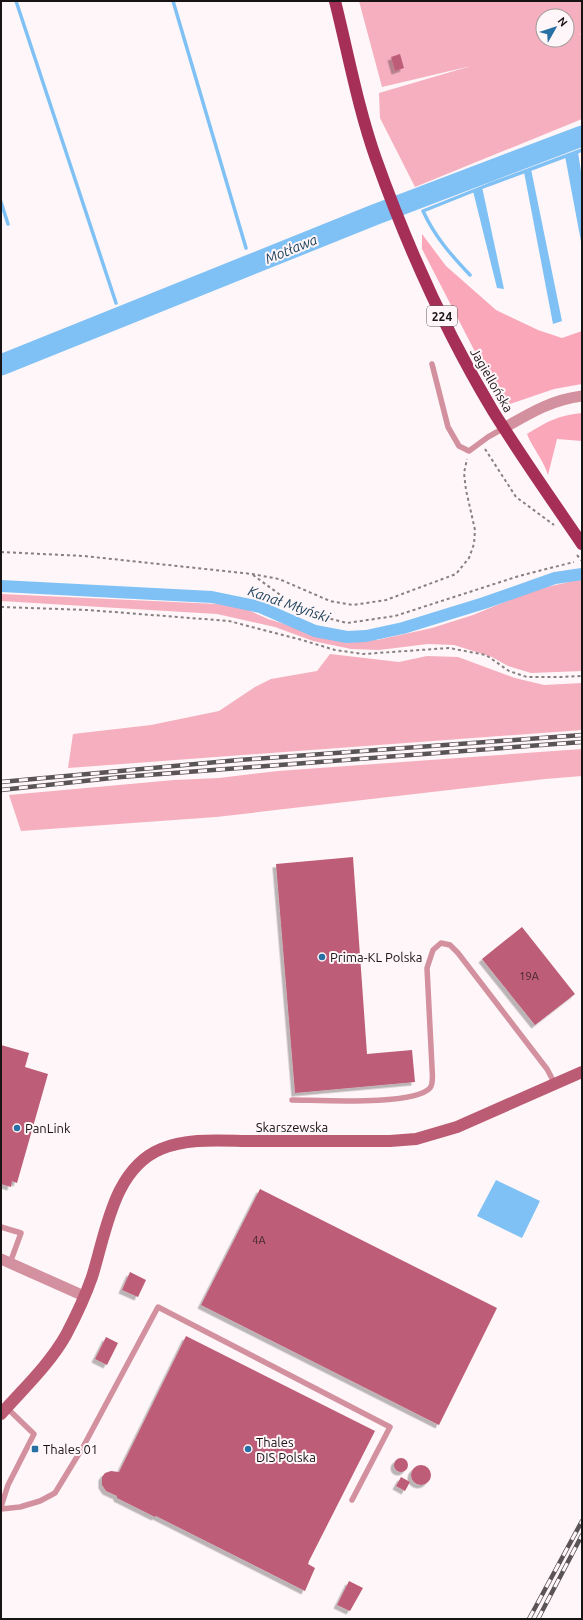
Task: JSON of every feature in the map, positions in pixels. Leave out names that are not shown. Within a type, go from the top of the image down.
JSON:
[{"type":"main road","name":"Jagiellońska","points":[[335,1],[366,125],[376,157],[399,219],[433,300],[462,355],[504,428],[579,548]]},
{"type":"street","points":[[504,428],[544,405],[567,398],[582,396]]},
{"type":"street","name":"Skarszewska","points":[[4,1411],[32,1380],[65,1337],[84,1296],[119,1190],[131,1172],[145,1159],[160,1149],[183,1142],[390,1141],[416,1139],[457,1127],[582,1072]]},
{"type":"street","points":[[5,1261],[84,1296]]},
{"type":"lane","points":[[432,364],[448,427],[459,446],[469,451],[504,428]]},
{"type":"lane","points":[[292,1100],[383,1100],[416,1096],[430,1088],[433,1081],[427,968],[433,950],[442,943],[450,945],[458,953],[547,1069],[555,1084]]},
{"type":"lane","points":[[1,1227],[21,1233],[5,1261]]},
{"type":"lane","points":[[4,1411],[34,1434],[8,1485],[1,1508],[27,1505],[40,1501],[55,1493],[82,1447],[158,1307],[390,1427],[352,1500]]},
{"type":"path","points":[[481,442],[516,497],[559,529]]},
{"type":"path","points":[[1,552],[84,556],[252,574],[279,579],[330,601],[353,604],[386,600],[456,574],[469,558],[474,544],[475,530],[468,502],[464,472],[469,451]]},
{"type":"path","points":[[579,548],[579,557],[582,561]]},
{"type":"path","points":[[252,574],[290,602],[311,614],[346,623],[395,616],[519,576],[574,562]]},
{"type":"path","points":[[1,607],[88,610],[229,621],[335,650],[363,654],[449,648],[486,655],[509,671],[528,677],[582,676]]},
{"type":"shaded area","points":[[359,1],[582,1],[582,34],[579,35],[582,35],[582,119],[415,187],[380,118],[379,93],[471,66],[382,87]]},
{"type":"shaded area","points":[[422,234],[446,266],[496,310],[538,330],[562,338],[582,331],[582,384],[554,389],[510,404],[502,400],[487,375],[422,249]]},
{"type":"shaded area","points":[[582,413],[582,441],[557,439],[548,475],[527,434],[540,426],[566,415]]},
{"type":"shaded area","points":[[582,579],[582,671],[531,673],[508,666],[492,657],[454,645],[428,644],[379,650],[351,649],[313,641],[275,627],[217,614],[1,601],[1,594],[218,604],[246,609],[268,619],[338,640],[377,640],[432,628],[473,615],[534,590]]},
{"type":"shaded area","points":[[330,654],[399,662],[427,656],[458,657],[515,678],[544,685],[582,683],[582,730],[68,768],[73,734],[151,725],[219,711],[255,687],[271,679],[317,671]]},
{"type":"shaded area","points":[[582,749],[582,776],[216,817],[21,831],[9,795],[174,780],[219,778],[278,771]]},
{"type":"water","points":[[578,152],[582,178],[582,247],[565,156]]},
{"type":"water","points":[[531,169],[562,321],[553,324],[524,172]]},
{"type":"water","points":[[482,187],[504,289],[497,288],[473,191]]},
{"type":"water","points":[[496,1180],[540,1201],[522,1238],[477,1216]]},
{"type":"building","points":[[400,54],[404,68],[395,71],[391,57]]},
{"type":"building","name":"Prima-KL Polska","points":[[353,857],[367,1054],[412,1050],[415,1082],[295,1093],[276,864]]},
{"type":"building","points":[[522,927],[575,994],[535,1025],[482,959]]},
{"type":"building","name":"PanLink","points":[[1,1045],[29,1053],[25,1067],[48,1074],[17,1183],[12,1181],[11,1187],[1,1184]]},
{"type":"building","points":[[260,1189],[497,1308],[439,1425],[201,1305]]},
{"type":"building","points":[[130,1272],[146,1280],[138,1297],[122,1290]]},
{"type":"building","name":"Thales DIS Polska","points":[[186,1336],[375,1431],[309,1561],[308,1564],[315,1568],[305,1591],[117,1498],[117,1496],[106,1491],[102,1485],[102,1477],[105,1473],[111,1471],[119,1472]]},
{"type":"building","points":[[106,1337],[118,1343],[107,1365],[95,1359]]},
{"type":"building","points":[[398,1458],[404,1458],[408,1462],[408,1468],[404,1472],[398,1472],[394,1468],[394,1462]]},
{"type":"building","points":[[421,1465],[428,1468],[431,1475],[428,1482],[421,1485],[414,1482],[411,1475],[414,1468]]},
{"type":"building","points":[[401,1477],[410,1482],[405,1491],[396,1486]]},
{"type":"building","points":[[349,1581],[363,1588],[350,1611],[337,1605]]},
{"type":"waterway","points":[[16,1],[116,303]]},
{"type":"waterway","points":[[173,1],[246,248]]},
{"type":"waterway","name":"Motława","points":[[1,365],[374,215],[582,136]]},
{"type":"waterway","points":[[470,275],[444,245],[423,211],[582,150]]},
{"type":"waterway","points":[[1,202],[8,224]]},
{"type":"waterway","name":"Kanał Młyński","points":[[1,586],[212,597],[260,607],[315,631],[347,637],[366,636],[403,628],[484,603],[555,578],[582,574]]},
{"type":"railway","points":[[1,782],[239,760],[582,735]]},
{"type":"railway","points":[[1,790],[121,777],[582,742]]},
{"type":"railway","points":[[529,1619],[582,1521]]},
{"type":"railway","points":[[538,1619],[582,1535]]},
{"type":"place","name":"Prima-KL Polska","points":[[322,957]]},
{"type":"place","name":"PanLink","points":[[17,1128]]},
{"type":"place","name":"Thales 01","points":[[35,1449]]},
{"type":"place","name":"Thales DIS Polska","points":[[248,1449]]}]
